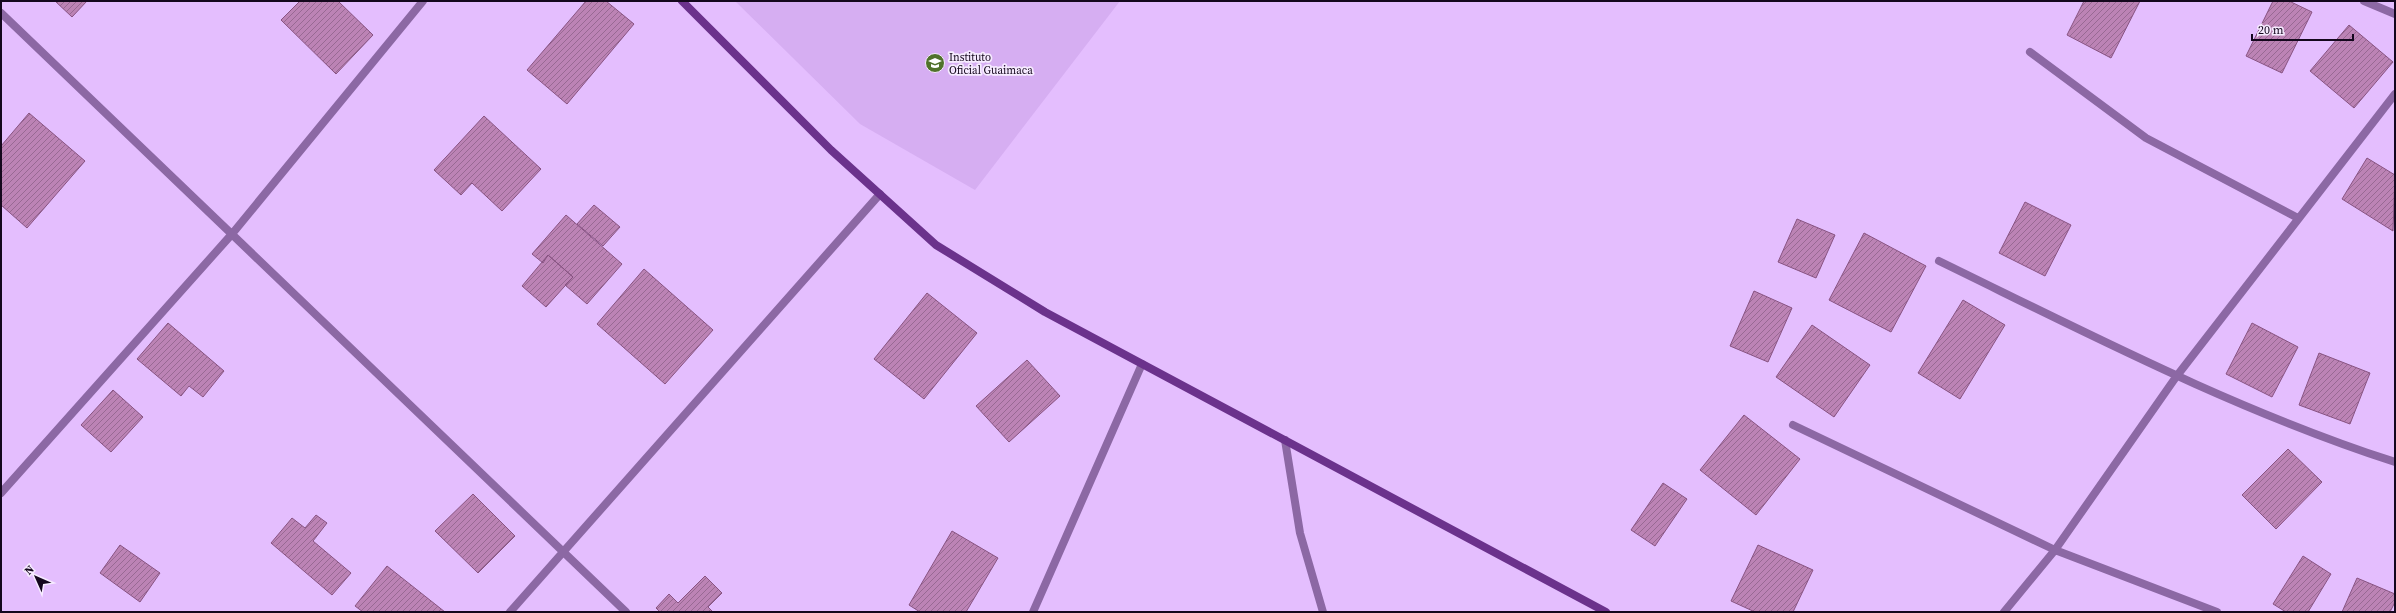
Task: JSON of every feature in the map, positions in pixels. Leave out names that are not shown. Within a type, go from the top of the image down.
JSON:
[{"type":"street","points":[[1,493],[232,234],[423,1]]},
{"type":"street","points":[[682,1],[831,150],[936,245],[1045,312],[1606,612]]},
{"type":"street","points":[[2364,1],[2395,14]]},
{"type":"street","points":[[1,13],[626,612]]},
{"type":"street","points":[[2030,52],[2146,138],[2298,218]]},
{"type":"street","points":[[2004,612],[2055,550],[2176,377],[2395,94]]},
{"type":"street","points":[[510,612],[880,194]]},
{"type":"street","points":[[1939,261],[2176,377],[2340,444],[2395,462]]},
{"type":"street","points":[[1033,612],[1142,364]]},
{"type":"street","points":[[1793,425],[2055,550],[2217,612]]},
{"type":"street","points":[[1285,440],[1300,534],[1323,612]]},
{"type":"shaded area","name":"Instituto Oficial Guaimaca","points":[[735,1],[1120,1],[975,190],[860,124]]},
{"type":"building","points":[[55,1],[87,1],[72,17]]},
{"type":"building","points":[[300,1],[338,1],[373,35],[336,74],[281,20]]},
{"type":"building","points":[[586,1],[606,1],[634,24],[567,104],[527,70]]},
{"type":"building","points":[[2084,1],[2140,1],[2111,58],[2067,35]]},
{"type":"building","points":[[2273,1],[2289,1],[2312,12],[2282,73],[2246,56]]},
{"type":"building","points":[[2349,25],[2393,62],[2354,108],[2310,71]]},
{"type":"building","points":[[29,113],[85,161],[27,228],[1,205],[1,146]]},
{"type":"building","points":[[484,116],[541,169],[502,211],[472,183],[461,195],[434,170]]},
{"type":"building","points":[[2367,158],[2395,175],[2393,231],[2342,199]]},
{"type":"building","points":[[2025,202],[2071,225],[2045,276],[1999,253]]},
{"type":"building","points":[[594,205],[620,227],[603,246],[577,224]]},
{"type":"building","points":[[566,215],[622,264],[587,304],[565,285],[573,277],[548,255],[543,263],[532,254]]},
{"type":"building","points":[[1797,219],[1835,235],[1816,278],[1778,262]]},
{"type":"building","points":[[1864,233],[1926,266],[1891,332],[1829,300]]},
{"type":"building","points":[[548,255],[573,277],[546,307],[522,286]]},
{"type":"building","points":[[644,269],[713,330],[665,384],[597,324]]},
{"type":"building","points":[[1754,291],[1792,308],[1768,362],[1730,346]]},
{"type":"building","points":[[927,293],[977,333],[924,399],[874,359]]},
{"type":"building","points":[[1963,300],[2005,325],[1960,399],[1918,373]]},
{"type":"building","points":[[168,323],[224,371],[203,397],[189,386],[181,396],[137,359]]},
{"type":"building","points":[[2252,323],[2298,347],[2272,397],[2226,374]]},
{"type":"building","points":[[1812,325],[1870,365],[1834,417],[1776,377]]},
{"type":"building","points":[[2319,353],[2370,373],[2350,424],[2299,405]]},
{"type":"building","points":[[1027,360],[1060,396],[1009,442],[976,406]]},
{"type":"building","points":[[113,390],[143,417],[111,452],[81,425]]},
{"type":"building","points":[[1744,415],[1800,459],[1756,515],[1700,470]]},
{"type":"building","points":[[2288,449],[2322,482],[2276,529],[2242,495]]},
{"type":"building","points":[[1663,483],[1687,499],[1655,546],[1631,530]]},
{"type":"building","points":[[473,494],[515,536],[478,573],[435,531]]},
{"type":"building","points":[[316,515],[327,523],[313,541],[351,573],[332,595],[271,543],[292,518],[305,528]]},
{"type":"building","points":[[952,531],[998,558],[966,612],[920,612],[909,605]]},
{"type":"building","points":[[120,545],[160,573],[140,602],[100,573]]},
{"type":"building","points":[[1758,545],[1813,570],[1793,612],[1755,612],[1731,601]]},
{"type":"building","points":[[2303,556],[2331,574],[2308,612],[2286,612],[2273,604]]},
{"type":"building","points":[[387,566],[445,612],[363,612],[355,606]]},
{"type":"building","points":[[705,576],[722,593],[708,607],[713,612],[660,612],[656,608],[669,594],[678,603]]},
{"type":"building","points":[[2357,578],[2395,594],[2395,602],[2390,612],[2342,612]]},
{"type":"place","name":"Instituto Oficial Guaimaca","points":[[935,63]]}]
